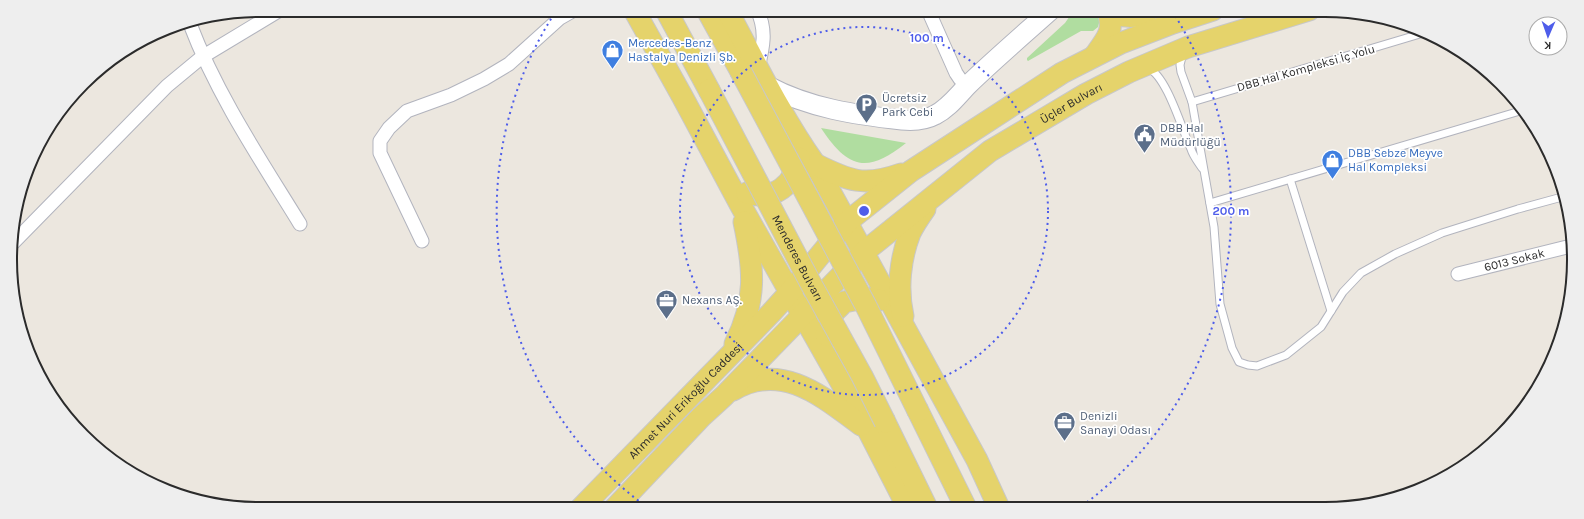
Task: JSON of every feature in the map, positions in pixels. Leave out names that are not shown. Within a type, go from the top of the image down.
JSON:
[{"type":"main road","points":[[638,17],[826,358],[876,426],[906,502]]},
{"type":"main road","name":"Menderes Bulvarı","points":[[670,17],[810,282],[862,376],[876,426],[923,502]]},
{"type":"main road","points":[[713,17],[755,75],[815,164],[977,460],[996,502]]},
{"type":"main road","points":[[730,17],[755,75],[866,306],[963,502]]},
{"type":"main road","points":[[1096,55],[1105,41],[1111,26],[1109,17]]},
{"type":"main road","points":[[847,222],[911,171],[1062,72],[1121,43],[1191,17]]},
{"type":"main road","name":"Üçler Bulvarı","points":[[864,252],[990,151],[1086,94],[1188,47],[1286,17]]},
{"type":"main road","points":[[727,179],[741,191],[755,195],[772,193],[783,188],[793,178],[797,168],[800,141]]},
{"type":"main road","points":[[815,164],[847,179],[861,181],[882,180],[911,171]]},
{"type":"main road","points":[[905,326],[900,303],[900,283],[904,254],[911,232],[931,197]]},
{"type":"main road","points":[[731,353],[746,316],[752,289],[752,267],[741,206]]},
{"type":"main road","name":"Ahmet Nuri Erikoğlu Caddesi","points":[[587,502],[790,292],[847,222]]},
{"type":"main road","name":"Ahmet Nuri Erikoğlu Caddesi","points":[[621,502],[864,252]]},
{"type":"main road","points":[[826,358],[826,336],[832,314],[844,302],[864,298],[877,299],[891,306],[905,326]]},
{"type":"main road","points":[[724,396],[736,388],[758,380],[783,380],[795,383],[811,390],[876,426]]},
{"type":"street","points":[[18,237],[167,86],[202,57],[268,17]]},
{"type":"street","points":[[422,241],[380,153],[380,141],[389,128],[407,111],[451,95],[484,79],[509,64],[562,17]]},
{"type":"street","points":[[760,17],[764,39],[755,75],[794,99],[822,107],[877,117],[911,121],[936,115],[952,102],[968,84],[1043,17]]},
{"type":"street","points":[[931,17],[956,73],[960,79],[968,84]]},
{"type":"street","points":[[968,84],[1002,68],[1055,17]]},
{"type":"street","points":[[191,27],[202,57],[229,109],[300,224]]},
{"type":"street","name":"6013 Sokak","points":[[1458,274],[1566,247]]},
{"type":"lane","name":"DBB Hal Kompleksi İç Yolu","points":[[1192,102],[1417,35]]},
{"type":"lane","points":[[1188,47],[1183,53],[1180,65],[1192,102],[1210,203],[1214,227],[1220,304],[1232,348],[1239,362],[1257,366],[1286,354],[1321,327],[1343,292],[1362,273],[1395,254],[1442,233],[1559,198]]},
{"type":"lane","points":[[1140,68],[1148,68],[1155,71],[1158,75],[1173,103],[1191,151],[1204,171]]},
{"type":"lane","points":[[1210,203],[1517,112]]},
{"type":"lane","points":[[1290,179],[1331,311]]},
{"type":"green space","points":[[1069,17],[1099,17],[1100,19],[1098,27],[1093,31],[1081,31],[1028,61],[1027,60],[1027,58],[1065,23]]},
{"type":"green space","points":[[821,128],[906,143],[880,160],[869,163],[859,162],[849,159],[840,152]]},
{"type":"place","name":"Mercedes-Benz Hastalya Denizli Şb.","points":[[612,70]]},
{"type":"place","name":"Ücretsiz Park Cebi","points":[[866,124]]},
{"type":"place","name":"DBB Hal Müdürlüğü","points":[[1144,154]]},
{"type":"place","name":"DBB Sebze Meyve Hal Kompleksi","points":[[1333,180]]},
{"type":"place","name":"Nexans AŞ.","points":[[667,320]]},
{"type":"place","name":"Denizli Sanayi Odası","points":[[1064,442]]}]
